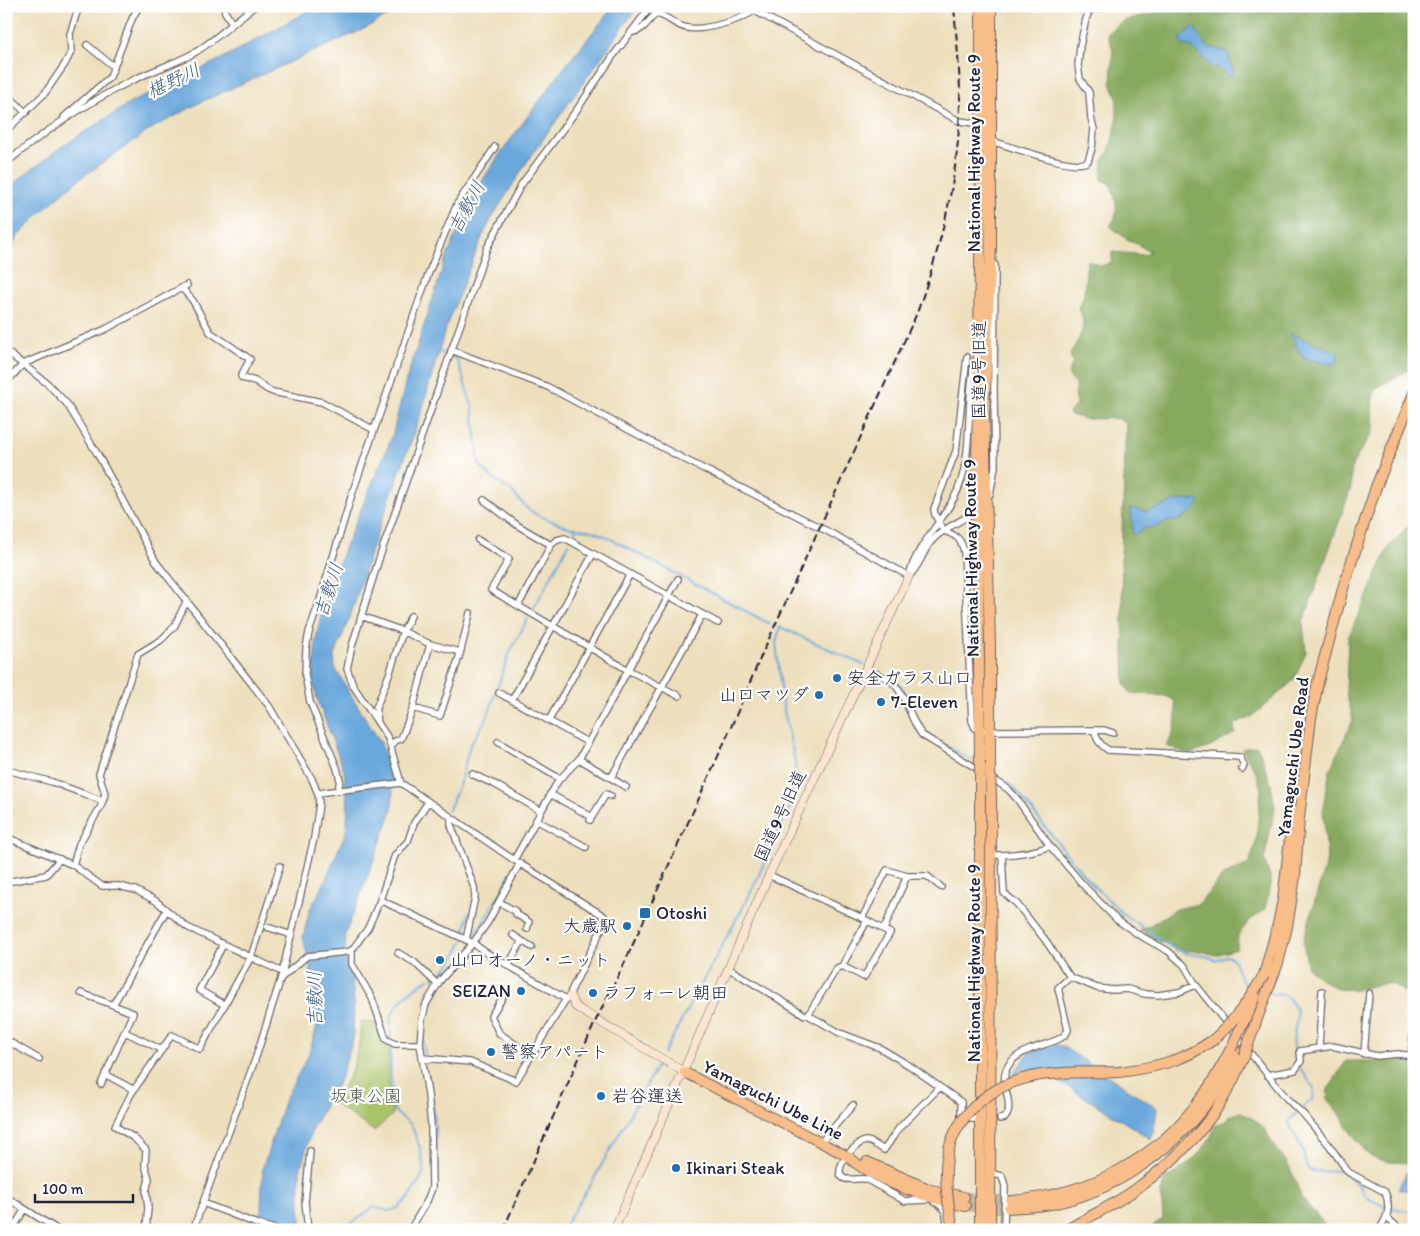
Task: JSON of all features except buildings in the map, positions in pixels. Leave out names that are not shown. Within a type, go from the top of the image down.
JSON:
[{"type":"highway","name":"National Highway Route 9","points":[[980,1230],[986,1173],[991,855],[990,767],[985,731],[977,464],[981,6]]},
{"type":"highway","name":"National Highway Route 9","points":[[990,1230],[986,1173],[980,762],[985,731],[989,575],[984,414],[991,246],[991,6]]},
{"type":"highway","name":"Yamaguchi Ube Road","points":[[1238,1053],[1258,1016],[1268,977],[1283,900],[1302,742],[1315,672],[1336,597],[1373,484],[1414,385]]},
{"type":"highway","name":"Yamaguchi Ube Road","points":[[1268,977],[1283,946],[1292,898],[1300,809],[1311,718],[1318,682],[1344,585],[1376,487],[1414,394]]},
{"type":"highway","points":[[953,1230],[946,1182],[946,1165],[954,1135],[974,1105],[995,1089],[1022,1079],[1037,1076],[1119,1072],[1173,1062],[1199,1050],[1227,1028],[1268,977]]},
{"type":"highway","points":[[1067,1230],[1137,1189],[1158,1172],[1197,1133],[1231,1085],[1249,1013],[1268,977]]},
{"type":"highway","points":[[1010,1205],[1082,1187],[1150,1156],[1184,1131],[1210,1100],[1238,1053]]},
{"type":"highway","points":[[847,1156],[857,1165],[905,1189],[930,1198],[964,1202]]},
{"type":"main road","name":"Yamaguchi Ube Line","points":[[684,1072],[847,1156]]},
{"type":"street","points":[[6,131],[45,94],[65,64],[71,52],[70,34],[79,6]]},
{"type":"street","points":[[6,163],[51,128],[110,77],[132,19],[139,6]]},
{"type":"street","points":[[224,6],[225,12],[232,23]]},
{"type":"street","points":[[51,128],[91,102],[134,79],[169,66],[195,52],[255,6]]},
{"type":"street","points":[[398,784],[388,738],[354,687],[347,669],[379,559],[487,248],[521,185],[554,138],[576,111],[612,56],[633,32],[651,6]]},
{"type":"street","points":[[991,141],[1052,160],[1082,164],[1088,161],[1094,130],[1090,118],[1089,92],[1080,79],[1078,66],[1080,46],[1089,8],[1097,9],[1107,6]]},
{"type":"street","points":[[633,32],[637,32],[656,14],[661,14],[675,24],[687,28],[700,29],[717,26],[756,9],[959,121],[981,124]]},
{"type":"street","points":[[87,45],[114,67]]},
{"type":"street","points":[[6,94],[26,113]]},
{"type":"street","points":[[338,790],[340,780],[337,768],[310,702],[305,675],[309,632],[352,494],[429,272],[457,204],[495,147]]},
{"type":"street","name":"国道9号旧道","points":[[990,494],[995,467],[995,265],[991,246]]},
{"type":"street","points":[[6,383],[23,364],[106,329],[184,287],[210,332],[250,359],[241,376],[242,378],[256,381],[273,392],[322,402],[374,430]]},
{"type":"street","name":"国道9号旧道","points":[[614,1230],[769,875],[825,754],[867,670],[912,566],[938,521],[955,497],[966,465],[971,386],[978,350]]},
{"type":"street","points":[[6,351],[58,394],[67,404],[98,455],[165,576],[187,600],[268,706],[312,779],[318,794],[319,804],[314,838],[282,975],[256,1057],[193,1230]]},
{"type":"street","points":[[451,351],[548,387],[684,459],[827,531],[909,576]]},
{"type":"street","points":[[967,357],[956,451],[934,509],[935,515],[944,531],[955,535],[963,545],[972,721],[975,728],[985,731],[1104,730],[1113,733]]},
{"type":"street","points":[[484,500],[517,525],[551,545]]},
{"type":"street","name":"国道9号旧道","points":[[909,576],[916,569],[930,543],[944,531],[972,514]]},
{"type":"street","points":[[518,606],[551,545],[557,540],[564,538],[718,623]]},
{"type":"street","points":[[478,540],[509,559],[491,590],[628,670],[679,696]]},
{"type":"street","points":[[512,700],[593,554]]},
{"type":"street","points":[[549,720],[630,574]]},
{"type":"street","points":[[410,1230],[427,1201],[432,1188],[431,1125],[420,1044],[424,1012],[430,996],[488,922],[550,794],[560,779],[579,759],[678,579]]},
{"type":"street","points":[[73,865],[79,844],[103,801],[105,794],[99,774],[138,654],[161,640],[174,627],[187,600]]},
{"type":"street","points":[[413,708],[440,716],[470,613]]},
{"type":"street","points":[[611,778],[702,614]]},
{"type":"street","points":[[361,616],[403,631],[430,644],[460,652]]},
{"type":"street","points":[[379,725],[376,708],[403,631],[411,616]]},
{"type":"street","points":[[391,747],[395,741],[401,739],[413,708],[430,644]]},
{"type":"street","points":[[867,670],[890,680],[896,685],[916,728],[922,735],[1009,790],[1050,846],[1084,886],[1117,920],[1139,936],[1168,952],[1184,965],[1196,985],[1267,1075],[1288,1100],[1304,1115],[1348,1172],[1385,1192],[1389,1208],[1387,1218],[1379,1230]]},
{"type":"street","points":[[499,693],[587,742]]},
{"type":"street","points":[[1095,730],[1095,734],[1103,747],[1108,750],[1240,757],[1244,765],[1242,769]]},
{"type":"street","points":[[498,742],[560,779]]},
{"type":"street","points":[[579,759],[626,787]]},
{"type":"street","points":[[6,768],[52,782],[103,801]]},
{"type":"street","points":[[472,774],[496,785],[541,811]]},
{"type":"street","points":[[318,794],[398,784],[604,916],[606,920],[568,998],[516,1081],[470,1062],[422,1058]]},
{"type":"street","points":[[550,794],[591,819],[606,794]]},
{"type":"street","points":[[282,975],[307,956],[350,951],[368,928],[380,900],[395,855],[408,841],[414,823],[428,802]]},
{"type":"street","points":[[451,817],[451,824],[474,887],[475,897],[466,940]]},
{"type":"street","points":[[536,820],[586,847]]},
{"type":"street","points":[[6,838],[73,865],[102,886],[119,886],[136,890],[156,901],[187,928],[251,957],[282,975]]},
{"type":"street","points":[[991,855],[1042,849],[1050,846]]},
{"type":"street","points":[[1002,855],[1004,893],[1017,904],[1046,941],[1070,977],[1098,988],[1113,990],[1126,988],[1145,994],[1158,995],[1179,992],[1196,985]]},
{"type":"street","points":[[6,882],[46,875],[60,859]]},
{"type":"street","points":[[146,1230],[148,1208],[146,1191],[149,1179],[145,1166],[146,1150],[134,1138],[115,1126],[134,1090],[172,1035],[200,1049],[251,957],[280,866]]},
{"type":"street","points":[[808,1015],[837,968],[842,966],[888,870],[907,876],[928,876],[941,887]]},
{"type":"street","points":[[769,875],[865,919],[890,934],[864,977],[842,966]]},
{"type":"street","points":[[884,929],[907,876]]},
{"type":"street","points":[[380,900],[473,943],[508,965],[568,998],[582,1011],[684,1072]]},
{"type":"street","points":[[499,902],[529,922],[527,928]]},
{"type":"street","points":[[114,1005],[166,911]]},
{"type":"street","points":[[267,927],[292,935]]},
{"type":"street","points":[[513,935],[532,947]]},
{"type":"street","points":[[508,965],[522,941]]},
{"type":"street","points":[[223,944],[199,990],[225,1005]]},
{"type":"street","points":[[350,951],[352,964],[372,998],[386,1039],[395,1044],[420,1044]]},
{"type":"street","points":[[398,953],[414,962],[438,984]]},
{"type":"street","points":[[728,968],[805,1015],[840,1033],[880,1048],[910,1066],[961,1102],[961,1116],[965,1119],[974,1119]]},
{"type":"street","points":[[1000,1119],[1006,1118],[1010,1107],[1005,1092],[1004,1079],[1010,1063],[1026,1050],[1060,1040],[1066,1035],[1068,1030],[1058,988],[1070,977]]},
{"type":"street","points":[[1318,1047],[1322,991]]},
{"type":"street","points":[[81,993],[133,1013],[101,1084]]},
{"type":"street","points":[[1364,1054],[1369,993]]},
{"type":"street","points":[[503,997],[491,1016],[499,1033],[532,1056]]},
{"type":"street","points":[[1267,1075],[1295,1070],[1300,1061],[1300,1051],[1318,1047],[1340,1046],[1377,1056],[1398,1054],[1412,1056],[1414,1024]]},
{"type":"street","points":[[125,1032],[162,1050]]},
{"type":"street","points":[[6,1040],[39,1059]]},
{"type":"street","points":[[105,1074],[134,1090]]},
{"type":"street","points":[[940,1087],[898,1128],[884,1150],[869,1141],[863,1142],[847,1156],[840,1166],[840,1172],[842,1177],[846,1179],[866,1179],[904,1201],[923,1199],[940,1204],[947,1219],[947,1230]]},
{"type":"street","points":[[821,1142],[853,1105]]},
{"type":"street","points":[[308,1230],[305,1202],[310,1151]]},
{"type":"street","points":[[986,1173],[1002,1176],[1005,1186],[1004,1230]]},
{"type":"street","points":[[6,1197],[58,1230]]},
{"type":"street","points":[[203,1203],[278,1230]]},
{"type":"street","points":[[12,1230],[25,1209]]},
{"type":"street","points":[[1387,1218],[1401,1230]]},
{"type":"green space","points":[[1155,6],[1414,6],[1414,367],[1375,389],[1372,402],[1373,431],[1352,465],[1351,488],[1303,623],[1306,652],[1294,680],[1249,719],[1242,720],[1234,725],[1235,733],[1212,746],[1190,754],[1166,746],[1175,724],[1174,700],[1166,696],[1130,693],[1125,684],[1121,560],[1126,424],[1118,418],[1084,419],[1068,414],[1076,405],[1075,384],[1068,375],[1073,362],[1070,355],[1082,332],[1083,326],[1083,320],[1078,308],[1084,296],[1087,260],[1101,266],[1112,262],[1112,252],[1145,255],[1150,251],[1125,238],[1110,226],[1115,216],[1115,199],[1110,183],[1102,180],[1103,160],[1109,152],[1117,122],[1117,98],[1111,83],[1113,49],[1107,34],[1123,22],[1155,14]]},
{"type":"green space","points":[[1414,520],[1414,999],[1391,984],[1379,984],[1349,990],[1328,984],[1308,968],[1303,942],[1327,859],[1323,808],[1330,770],[1353,720],[1346,692],[1348,638],[1389,547]]},
{"type":"green space","points":[[1257,746],[1271,784],[1275,808],[1264,860],[1270,877],[1270,890],[1264,911],[1250,920],[1238,935],[1237,949],[1215,955],[1202,951],[1186,951],[1155,940],[1140,929],[1149,926],[1176,909],[1199,904],[1224,875],[1249,864],[1256,842],[1261,789],[1257,774],[1242,749]]},
{"type":"green space","name":"坂東公園","points":[[361,1021],[378,1024],[386,1046],[389,1046],[389,1082],[393,1114],[374,1131],[335,1104],[353,1068],[359,1044]]},
{"type":"green space","points":[[1393,1059],[1414,1062],[1414,1163],[1389,1162],[1371,1157],[1327,1099],[1328,1089],[1346,1061]]},
{"type":"green space","points":[[1241,1112],[1255,1120],[1265,1129],[1272,1143],[1286,1161],[1302,1199],[1330,1230],[1139,1230],[1151,1228],[1163,1219],[1161,1193],[1164,1180],[1195,1157],[1207,1143],[1216,1125],[1224,1122],[1230,1116]]},
{"type":"water","points":[[317,6],[405,6],[362,30],[201,102],[151,129],[78,180],[41,212],[16,238],[6,270],[6,189],[61,147],[132,102],[221,59]]},
{"type":"water","name":"吉敷川","points":[[614,6],[638,6],[527,162],[482,237],[445,330],[420,417],[334,658],[335,668],[381,743],[392,779],[392,809],[345,935],[346,961],[352,978],[354,1001],[353,1039],[341,1077],[312,1129],[300,1170],[302,1230],[262,1230],[263,1167],[285,1099],[308,1056],[317,1027],[310,968],[303,937],[310,909],[322,888],[346,832],[348,807],[344,771],[313,682],[316,639],[321,616],[344,549],[392,437],[405,384],[444,264],[464,216],[480,184],[500,154],[556,78]]},
{"type":"water","points":[[1194,26],[1206,44],[1228,53],[1233,72],[1232,76],[1228,76],[1219,67],[1213,68],[1195,50],[1183,45],[1179,40]]},
{"type":"water","points":[[1290,334],[1335,351],[1339,355],[1337,362],[1330,364],[1303,358]]},
{"type":"water","points":[[1198,500],[1200,503],[1180,520],[1144,528],[1132,534],[1130,508],[1147,512],[1177,501]]},
{"type":"water","points":[[1057,1045],[1062,1046],[1157,1108],[1151,1139],[1070,1088],[1041,1073],[1021,1077],[1014,1074],[1029,1052]]},
{"type":"water","points":[[1411,1164],[1414,1165],[1414,1192],[1398,1189]]},
{"type":"waterway","points":[[437,351],[457,359],[473,409],[479,464],[492,478],[511,491],[528,509],[539,516],[568,527],[593,531],[607,537],[770,624]]},
{"type":"waterway","points":[[571,538],[577,528]]},
{"type":"waterway","points":[[532,612],[569,543]]},
{"type":"waterway","points":[[448,812],[460,783],[470,745],[487,718],[509,654],[528,618]]},
{"type":"waterway","points":[[664,1053],[749,896],[795,796],[795,762],[783,706],[776,643],[780,627],[864,665]]},
{"type":"waterway","points":[[868,667],[880,672]]},
{"type":"waterway","points":[[891,677],[902,687],[906,696]]},
{"type":"waterway","points":[[938,741],[977,763]]},
{"type":"waterway","points":[[994,774],[1014,788],[1087,879],[1122,913],[1174,949],[1188,954],[1206,956],[1215,960],[1226,956],[1233,958],[1241,979],[1250,989]]},
{"type":"waterway","points":[[473,938],[511,872]]},
{"type":"waterway","points":[[464,935],[469,912]]},
{"type":"waterway","points":[[433,978],[448,967],[463,941]]},
{"type":"waterway","points":[[443,982],[471,950]]},
{"type":"waterway","points":[[391,1038],[391,1018],[396,1007],[412,991],[429,979]]},
{"type":"waterway","points":[[427,1012],[440,986]]},
{"type":"waterway","points":[[1271,994],[1285,995],[1296,1010],[1297,1018],[1293,1042],[1297,1063]]},
{"type":"waterway","points":[[423,1039],[425,1054]]},
{"type":"waterway","points":[[343,1230],[373,1207],[389,1211],[398,1208],[409,1198],[424,1169],[420,1148],[411,1124],[397,1114],[394,1108],[391,1046]]},
{"type":"waterway","points":[[562,1230],[592,1182],[659,1063]]},
{"type":"waterway","points":[[1299,1067],[1314,1088],[1313,1099],[1301,1109]]},
{"type":"waterway","points":[[414,1230],[436,1192],[435,1120],[428,1075]]},
{"type":"waterway","points":[[1297,1112],[1289,1121],[1303,1151],[1307,1168],[1318,1172],[1341,1170],[1357,1184],[1367,1198],[1386,1207],[1414,1212]]},
{"type":"tunnel","points":[[964,1197],[1011,1201]]},
{"type":"tunnel","points":[[965,1206],[997,1209],[1009,1208]]},
{"type":"railway","points":[[503,1230],[596,1020],[624,964],[917,313],[935,259],[954,175],[960,119],[960,90],[954,6]]},
{"type":"place","name":"安全ガラス山口","points":[[837,678]]},
{"type":"place","name":"山口マツダ","points":[[819,695]]},
{"type":"place","name":"7-Eleven","points":[[881,702]]},
{"type":"place","name":"Otoshi","points":[[645,913]]},
{"type":"place","name":"大歳駅","points":[[627,926]]},
{"type":"place","name":"山口オーノ・ニット","points":[[440,960]]},
{"type":"place","name":"SEIZAN","points":[[521,991]]},
{"type":"place","name":"ラフォーレ朝田","points":[[593,993]]},
{"type":"place","name":"警察アパート","points":[[491,1052]]},
{"type":"place","name":"岩谷運送","points":[[601,1096]]},
{"type":"place","name":"Ikinari Steak","points":[[676,1168]]},
{"type":"water label","name":"椹野川","points":[[173,80]]}]
